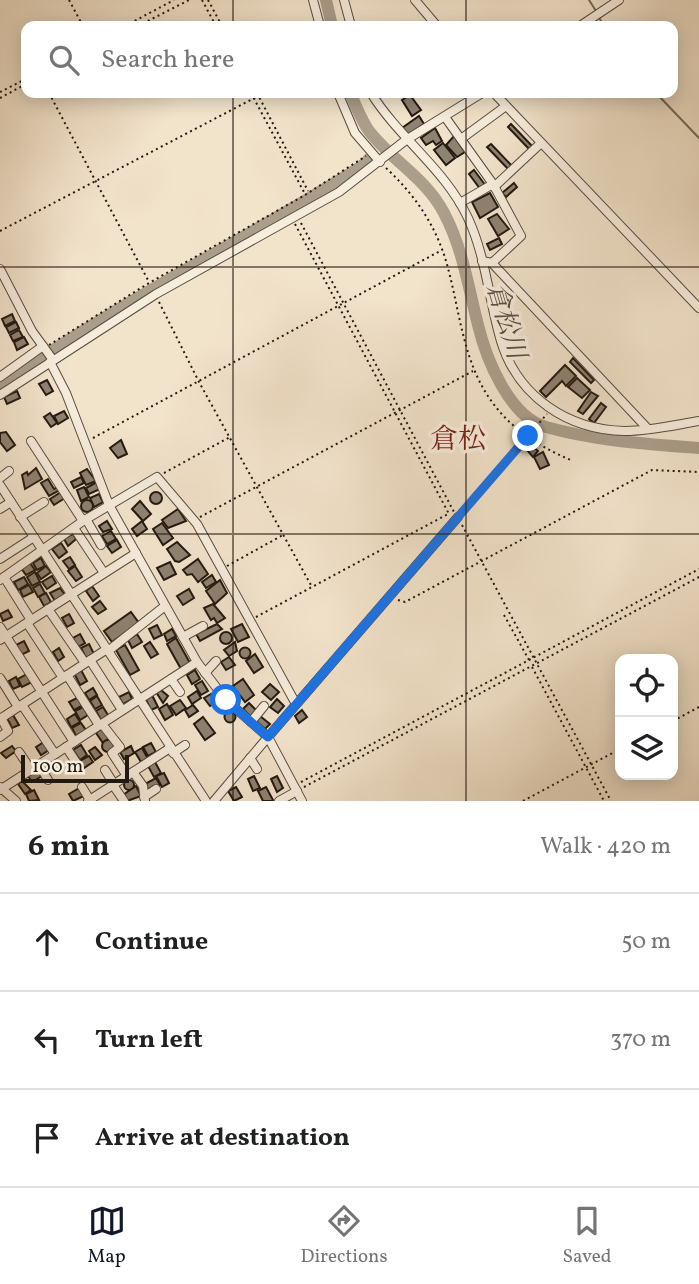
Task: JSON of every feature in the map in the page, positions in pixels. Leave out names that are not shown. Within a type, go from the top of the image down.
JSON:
[{"type":"street","points":[[313,0],[319,21]]},
{"type":"street","points":[[344,0],[350,21]]},
{"type":"street","points":[[415,0],[433,21]]},
{"type":"street","points":[[588,21],[619,0]]},
{"type":"street","points":[[340,98],[355,133],[380,162]]},
{"type":"street","points":[[375,98],[407,140],[448,183],[460,203],[478,241],[502,342],[513,369],[533,395],[550,410],[582,424],[605,429],[648,429],[699,421]]},
{"type":"street","points":[[1,373],[48,354],[294,217],[474,98]]},
{"type":"street","points":[[499,98],[699,308]]},
{"type":"street","points":[[461,139],[506,106]]},
{"type":"street","points":[[445,117],[494,186],[521,236],[492,263]]},
{"type":"street","points":[[460,203],[494,186],[541,143]]},
{"type":"street","points":[[482,261],[492,263],[648,429]]},
{"type":"street","points":[[0,270],[48,354],[86,441],[109,505],[165,606],[197,662],[226,700],[268,737],[294,793],[302,801]]},
{"type":"street","points":[[0,297],[11,291]]},
{"type":"street","points":[[0,395],[48,354]]},
{"type":"street","points":[[32,441],[102,545]]},
{"type":"street","points":[[0,478],[9,471]]},
{"type":"street","points":[[145,799],[143,786],[112,753],[120,747],[65,677],[2,578],[84,520],[157,477],[194,520],[296,704]]},
{"type":"street","points":[[0,485],[206,801]]},
{"type":"street","points":[[0,509],[11,502]]},
{"type":"street","points":[[20,517],[44,502]]},
{"type":"street","points":[[214,801],[391,594],[454,514]]},
{"type":"street","points":[[74,528],[104,573]]},
{"type":"street","points":[[0,559],[34,537]]},
{"type":"street","points":[[3,638],[136,553]]},
{"type":"street","points":[[0,737],[8,731],[0,719],[107,650],[165,606]]},
{"type":"street","points":[[48,609],[122,710]]},
{"type":"street","points":[[183,636],[203,625]]},
{"type":"street","points":[[0,627],[3,638],[74,742]]},
{"type":"street","points":[[205,673],[216,661]]},
{"type":"street","points":[[16,801],[1,788],[197,662]]},
{"type":"street","points":[[0,678],[55,754]]},
{"type":"street","points":[[171,679],[180,692]]},
{"type":"street","points":[[251,722],[264,706]]},
{"type":"street","points":[[82,787],[89,800],[130,774],[185,745]]},
{"type":"street","points":[[66,747],[76,762]]},
{"type":"street","points":[[19,752],[31,770]]},
{"type":"street","points":[[250,758],[257,769]]},
{"type":"street","points":[[39,765],[48,780]]},
{"type":"street","points":[[105,771],[124,801]]},
{"type":"street","points":[[145,799],[156,789]]},
{"type":"street","points":[[278,801],[294,793]]},
{"type":"path","points":[[69,0],[80,21]]},
{"type":"path","points":[[134,21],[174,0]]},
{"type":"path","points":[[148,21],[189,0]]},
{"type":"path","points":[[202,0],[213,21]]},
{"type":"path","points":[[208,0],[219,21]]},
{"type":"path","points":[[0,93],[21,82]]},
{"type":"path","points":[[0,98],[21,87]]},
{"type":"path","points":[[52,98],[149,283]]},
{"type":"path","points":[[0,231],[254,98],[305,195]]},
{"type":"path","points":[[260,98],[309,193]]},
{"type":"path","points":[[48,354],[149,283],[309,193],[369,152]]},
{"type":"path","points":[[380,162],[414,197],[427,217],[442,250],[474,370],[494,405],[528,436],[573,461]]},
{"type":"path","points":[[294,217],[343,303],[454,514]]},
{"type":"path","points":[[294,217],[395,412],[482,561],[611,801]]},
{"type":"path","points":[[86,441],[442,250]]},
{"type":"path","points":[[156,294],[199,382],[232,436],[312,587]]},
{"type":"path","points":[[194,520],[474,370]]},
{"type":"path","points":[[248,621],[454,514],[550,411]]},
{"type":"path","points":[[157,477],[232,436]]},
{"type":"path","points":[[391,594],[405,602],[652,470],[699,472]]},
{"type":"path","points":[[221,569],[284,534]]},
{"type":"path","points":[[294,793],[534,657],[699,569]]},
{"type":"path","points":[[294,793],[699,577]]},
{"type":"path","points":[[504,615],[529,660]]},
{"type":"path","points":[[532,666],[604,801]]},
{"type":"path","points":[[678,719],[699,708]]},
{"type":"path","points":[[523,801],[615,752]]},
{"type":"building","points":[[412,98],[421,110],[412,116],[402,100]]},
{"type":"building","points":[[419,116],[424,124],[407,136],[402,128]]},
{"type":"building","points":[[511,124],[533,147],[530,150],[508,127]]},
{"type":"building","points":[[435,128],[442,141],[436,145],[433,141],[426,145],[421,138]]},
{"type":"building","points":[[454,136],[465,152],[457,157],[446,145]]},
{"type":"building","points":[[443,143],[455,158],[446,165],[434,150]]},
{"type":"building","points":[[491,144],[513,167],[510,171],[487,147]]},
{"type":"building","points":[[474,170],[486,186],[481,190],[469,174]]},
{"type":"building","points":[[514,183],[517,187],[506,197],[502,193]]},
{"type":"building","points":[[490,193],[498,207],[480,218],[472,202]]},
{"type":"building","points":[[497,214],[509,229],[498,236],[488,219]]},
{"type":"building","points":[[499,238],[502,244],[490,250],[487,244]]},
{"type":"building","points":[[12,314],[15,321],[5,326],[2,319]]},
{"type":"building","points":[[16,322],[19,328],[9,333],[6,327]]},
{"type":"building","points":[[19,330],[23,337],[13,341],[10,335]]},
{"type":"building","points":[[24,337],[28,344],[17,350],[14,342]]},
{"type":"building","points":[[573,358],[594,380],[591,383],[570,362]]},
{"type":"building","points":[[565,365],[576,376],[566,386],[562,381],[546,397],[540,391]]},
{"type":"building","points":[[577,378],[590,390],[582,398],[568,387]]},
{"type":"building","points":[[47,380],[53,391],[46,395],[39,384]]},
{"type":"building","points":[[17,391],[20,398],[7,404],[4,397]]},
{"type":"building","points":[[591,392],[598,396],[583,414],[578,411]]},
{"type":"building","points":[[601,403],[606,407],[594,423],[589,419]]},
{"type":"building","points":[[64,411],[68,418],[58,424],[54,416]]},
{"type":"building","points":[[50,413],[57,423],[51,427],[44,417]]},
{"type":"building","points":[[6,432],[15,445],[7,451],[0,442],[0,433]]},
{"type":"building","points":[[121,440],[127,454],[118,458],[110,448]]},
{"type":"building","points":[[530,444],[538,451],[533,457],[526,449]]},
{"type":"building","points":[[543,452],[549,465],[540,469],[534,457]]},
{"type":"building","points":[[36,468],[42,479],[25,489],[22,475],[27,472],[28,475]]},
{"type":"building","points":[[87,469],[96,481],[86,485],[80,473]]},
{"type":"building","points":[[81,477],[84,483],[74,488],[71,482]]},
{"type":"building","points":[[48,479],[54,489],[58,487],[60,490],[49,496],[41,483]]},
{"type":"building","points":[[97,482],[100,489],[89,494],[86,488]]},
{"type":"building","points":[[84,487],[89,497],[81,501],[77,490]]},
{"type":"building","points":[[61,492],[65,498],[54,505],[50,499]]},
{"type":"building","points":[[156,492],[162,498],[156,504],[150,498]]},
{"type":"building","points":[[99,494],[103,502],[94,507],[90,498]]},
{"type":"building","points":[[87,500],[93,506],[87,512],[81,506]]},
{"type":"building","points":[[140,501],[151,514],[143,521],[132,509]]},
{"type":"building","points":[[178,509],[186,521],[168,528],[162,520]]},
{"type":"building","points":[[107,521],[112,529],[103,532],[99,526]]},
{"type":"building","points":[[142,521],[147,529],[137,536],[132,529]]},
{"type":"building","points":[[162,523],[173,538],[163,545],[153,529]]},
{"type":"building","points":[[111,531],[116,539],[107,544],[102,536]]},
{"type":"building","points":[[73,534],[76,539],[68,546],[64,539]]},
{"type":"building","points":[[117,540],[121,547],[112,553],[107,546]]},
{"type":"building","points":[[177,542],[190,555],[179,562],[175,561],[167,549]]},
{"type":"building","points":[[61,543],[67,552],[59,558],[52,549]]},
{"type":"building","points":[[70,557],[75,565],[69,569],[63,561]]},
{"type":"building","points":[[41,558],[45,566],[37,570],[33,563]]},
{"type":"building","points":[[198,559],[208,574],[198,582],[192,574],[187,575],[183,570]]},
{"type":"building","points":[[170,562],[176,574],[164,580],[157,568]]},
{"type":"building","points":[[30,563],[35,570],[26,575],[21,568]]},
{"type":"building","points":[[46,566],[51,572],[41,579],[37,573]]},
{"type":"building","points":[[75,566],[82,577],[76,581],[68,571]]},
{"type":"building","points":[[35,572],[40,582],[32,586],[27,577]]},
{"type":"building","points":[[212,575],[216,582],[206,588],[202,582]]},
{"type":"building","points":[[52,576],[56,583],[47,589],[42,582]]},
{"type":"building","points":[[24,577],[28,584],[18,590],[14,582]]},
{"type":"building","points":[[220,580],[227,593],[215,604],[206,591]]},
{"type":"building","points":[[40,584],[45,593],[38,597],[33,588]]},
{"type":"building","points":[[29,585],[33,592],[23,597],[20,590]]},
{"type":"building","points":[[92,586],[99,596],[93,601],[86,591]]},
{"type":"building","points":[[60,588],[65,595],[55,601],[50,593]]},
{"type":"building","points":[[189,589],[194,598],[183,605],[177,596]]},
{"type":"building","points":[[46,593],[51,602],[44,606],[39,597]]},
{"type":"building","points":[[100,601],[106,609],[98,614],[92,607]]},
{"type":"building","points":[[213,604],[225,618],[217,623],[214,618],[211,620],[204,608]]},
{"type":"building","points":[[8,610],[12,617],[3,621],[0,614]]},
{"type":"building","points":[[131,612],[139,623],[112,642],[104,631]]},
{"type":"building","points":[[69,614],[74,623],[67,627],[62,618]]},
{"type":"building","points":[[217,624],[222,629],[200,641],[196,634]]},
{"type":"building","points":[[242,624],[249,637],[238,642],[231,629]]},
{"type":"building","points":[[157,625],[162,635],[154,639],[149,629]]},
{"type":"building","points":[[172,629],[176,636],[167,641],[164,634]]},
{"type":"building","points":[[221,633],[231,633],[231,643],[221,643]]},
{"type":"building","points":[[80,634],[85,643],[78,647],[73,638]]},
{"type":"building","points":[[137,634],[142,642],[132,648],[128,640]]},
{"type":"building","points":[[176,638],[190,663],[181,669],[167,644]]},
{"type":"building","points":[[24,641],[29,651],[21,655],[16,645]]},
{"type":"building","points":[[150,642],[158,654],[151,658],[144,646]]},
{"type":"building","points":[[235,642],[237,651],[229,656],[224,650]]},
{"type":"building","points":[[89,644],[94,654],[86,658],[81,648]]},
{"type":"building","points":[[125,645],[139,670],[130,675],[116,650]]},
{"type":"building","points":[[59,648],[64,657],[58,661],[53,652]]},
{"type":"building","points":[[245,648],[249,649],[249,657],[245,658],[241,657],[240,653],[241,649]]},
{"type":"building","points":[[255,654],[263,667],[254,673],[246,661]]},
{"type":"building","points":[[229,657],[235,665],[226,670],[221,662]]},
{"type":"building","points":[[81,670],[87,681],[80,685],[74,673]]},
{"type":"building","points":[[195,670],[200,679],[192,684],[187,675]]},
{"type":"building","points":[[27,674],[32,682],[22,687],[18,679]]},
{"type":"building","points":[[16,677],[20,686],[13,689],[9,681]]},
{"type":"building","points":[[243,679],[254,695],[245,702],[233,686]]},
{"type":"building","points":[[202,681],[208,691],[201,695],[195,685]]},
{"type":"building","points":[[270,684],[279,692],[271,700],[262,692]]},
{"type":"building","points":[[93,688],[97,695],[89,700],[85,693]]},
{"type":"building","points":[[161,690],[168,696],[163,703],[156,692]]},
{"type":"building","points":[[197,691],[201,698],[192,704],[188,697]]},
{"type":"building","points":[[129,692],[132,699],[123,704],[119,697]]},
{"type":"building","points":[[211,694],[217,702],[210,706],[204,698]]},
{"type":"building","points":[[152,695],[158,707],[151,710],[145,698]]},
{"type":"building","points":[[97,696],[102,705],[95,709],[90,701]]},
{"type":"building","points":[[79,697],[83,705],[74,710],[69,702]]},
{"type":"building","points":[[277,699],[284,706],[278,713],[270,707]]},
{"type":"building","points":[[180,700],[186,708],[176,715],[170,706]]},
{"type":"building","points":[[249,703],[257,711],[251,717],[243,709]]},
{"type":"building","points":[[167,704],[173,715],[165,720],[159,709]]},
{"type":"building","points":[[193,705],[198,711],[189,717],[185,710]]},
{"type":"building","points":[[83,707],[88,715],[80,720],[75,711]]},
{"type":"building","points":[[103,707],[108,715],[101,720],[96,711]]},
{"type":"building","points":[[302,710],[307,717],[299,723],[295,716]]},
{"type":"building","points":[[230,711],[236,717],[230,723],[224,717]]},
{"type":"building","points":[[75,714],[80,722],[71,727],[67,719]]},
{"type":"building","points":[[13,715],[19,725],[12,728],[7,718]]},
{"type":"building","points":[[260,716],[270,724],[265,729],[256,721]]},
{"type":"building","points":[[203,717],[215,733],[205,740],[194,724]]},
{"type":"building","points":[[81,723],[86,730],[76,736],[72,728]]},
{"type":"building","points":[[102,728],[109,738],[103,743],[96,733]]},
{"type":"building","points":[[108,740],[114,746],[108,752],[102,746]]},
{"type":"building","points":[[44,742],[49,750],[41,755],[36,747]]},
{"type":"building","points":[[151,743],[156,752],[148,756],[143,747]]},
{"type":"building","points":[[81,745],[87,755],[80,760],[73,750]]},
{"type":"building","points":[[12,746],[16,751],[6,758],[1,753]]},
{"type":"building","points":[[131,746],[134,753],[124,759],[120,752]]},
{"type":"building","points":[[95,747],[102,755],[95,760],[89,751]]},
{"type":"building","points":[[142,748],[148,759],[141,762],[135,752]]},
{"type":"building","points":[[89,756],[93,762],[84,768],[80,761]]},
{"type":"building","points":[[155,762],[161,773],[154,777],[148,766]]},
{"type":"building","points":[[38,770],[42,776],[32,782],[28,776]]},
{"type":"building","points":[[164,773],[169,783],[162,787],[156,776]]},
{"type":"building","points":[[254,776],[260,788],[253,791],[248,779]]},
{"type":"building","points":[[277,776],[283,788],[277,792],[271,779]]},
{"type":"building","points":[[156,778],[160,785],[149,791],[145,784]]},
{"type":"building","points":[[129,780],[133,781],[133,789],[129,790],[125,789],[124,785],[125,781]]},
{"type":"building","points":[[22,781],[31,790],[25,794],[18,784]]},
{"type":"building","points":[[136,786],[141,796],[127,801],[123,795]]},
{"type":"building","points":[[81,787],[86,795],[73,801],[69,794]]},
{"type":"building","points":[[236,787],[242,797],[234,801],[228,791]]},
{"type":"building","points":[[266,787],[272,801],[263,801],[258,791]]},
{"type":"building","points":[[34,790],[39,800],[29,801],[26,794]]},
{"type":"waterway","name":"倉松川","points":[[326,0],[331,21]]},
{"type":"waterway","points":[[589,0],[596,11]]},
{"type":"waterway","points":[[598,16],[601,21]]},
{"type":"waterway","name":"倉松川","points":[[352,98],[369,131],[428,190],[444,213],[460,254],[478,325],[493,369],[510,399],[521,411],[546,427],[584,436],[699,448]]},
{"type":"waterway","points":[[661,98],[699,138]]},
{"type":"waterway","points":[[0,386],[88,328],[317,194],[362,166],[370,158]]},
{"type":"district","name":"倉松","points":[[458,440]]},
{"type":"route","points":[[226,700],[268,737],[528,436]]}]
